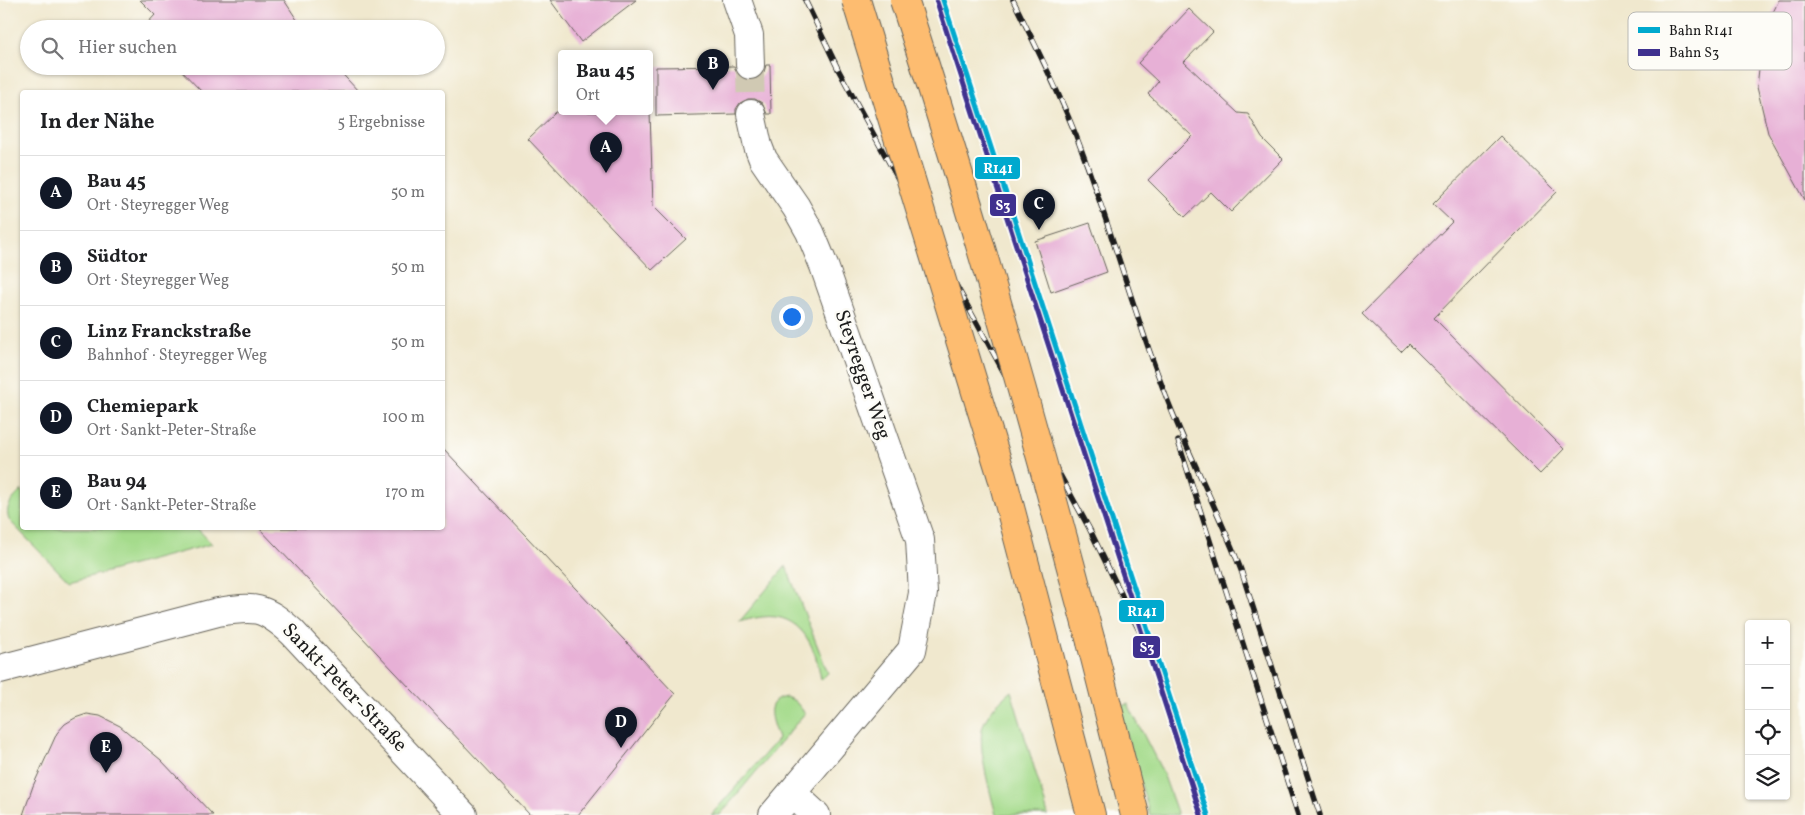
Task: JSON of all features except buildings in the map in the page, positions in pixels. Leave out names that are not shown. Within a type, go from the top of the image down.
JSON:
[{"type":"main road","points":[[856,0],[1002,477],[1090,815]]},
{"type":"main road","points":[[904,0],[984,258],[1043,460],[1135,815]]},
{"type":"street","points":[[737,0],[749,35],[750,65]]},
{"type":"street","name":"Steyregger Weg","points":[[752,114],[758,146],[763,159],[796,207],[814,241],[920,540],[923,593],[912,650],[792,793]]},
{"type":"street","name":"Sankt-Peter-Straße","points":[[0,669],[218,612],[239,608],[259,608],[276,618],[292,632],[464,815]]},
{"type":"street","points":[[773,815],[792,793],[816,815]]},
{"type":"green space","points":[[20,492],[20,530],[199,530],[212,544],[69,582],[9,520],[8,511],[13,500]]},
{"type":"green space","points":[[786,566],[828,673],[821,680],[819,668],[810,644],[796,626],[787,620],[776,617],[762,617],[739,622]]},
{"type":"green space","points":[[1011,691],[1048,815],[996,815],[985,768],[981,742],[982,732],[989,714]]},
{"type":"green space","points":[[786,697],[795,701],[805,713],[720,815],[711,815],[778,739],[772,720],[771,708],[778,699]]},
{"type":"green space","points":[[1128,704],[1163,773],[1178,815],[1150,815],[1118,707]]},
{"type":"tunnel","points":[[750,65],[751,114]]},
{"type":"railway","points":[[805,0],[839,71],[1089,528],[1149,651],[1192,768]]},
{"type":"railway","points":[[1013,0],[1038,50],[1075,133],[1170,407],[1241,570],[1320,815]]},
{"type":"railway","points":[[1178,441],[1298,815]]},
{"type":"rail line","name":"R141","points":[[943,0],[1208,815]]},
{"type":"rail line","name":"S3","points":[[937,2],[1201,815]]},
{"type":"place","name":"Südtor","points":[[713,90]]},
{"type":"place","name":"Bau 45","points":[[606,173]]},
{"type":"place","name":"Linz Franckstraße","points":[[1039,230]]},
{"type":"place","name":"Chemiepark","points":[[621,748]]},
{"type":"place","name":"Bau 94","points":[[106,773]]}]
